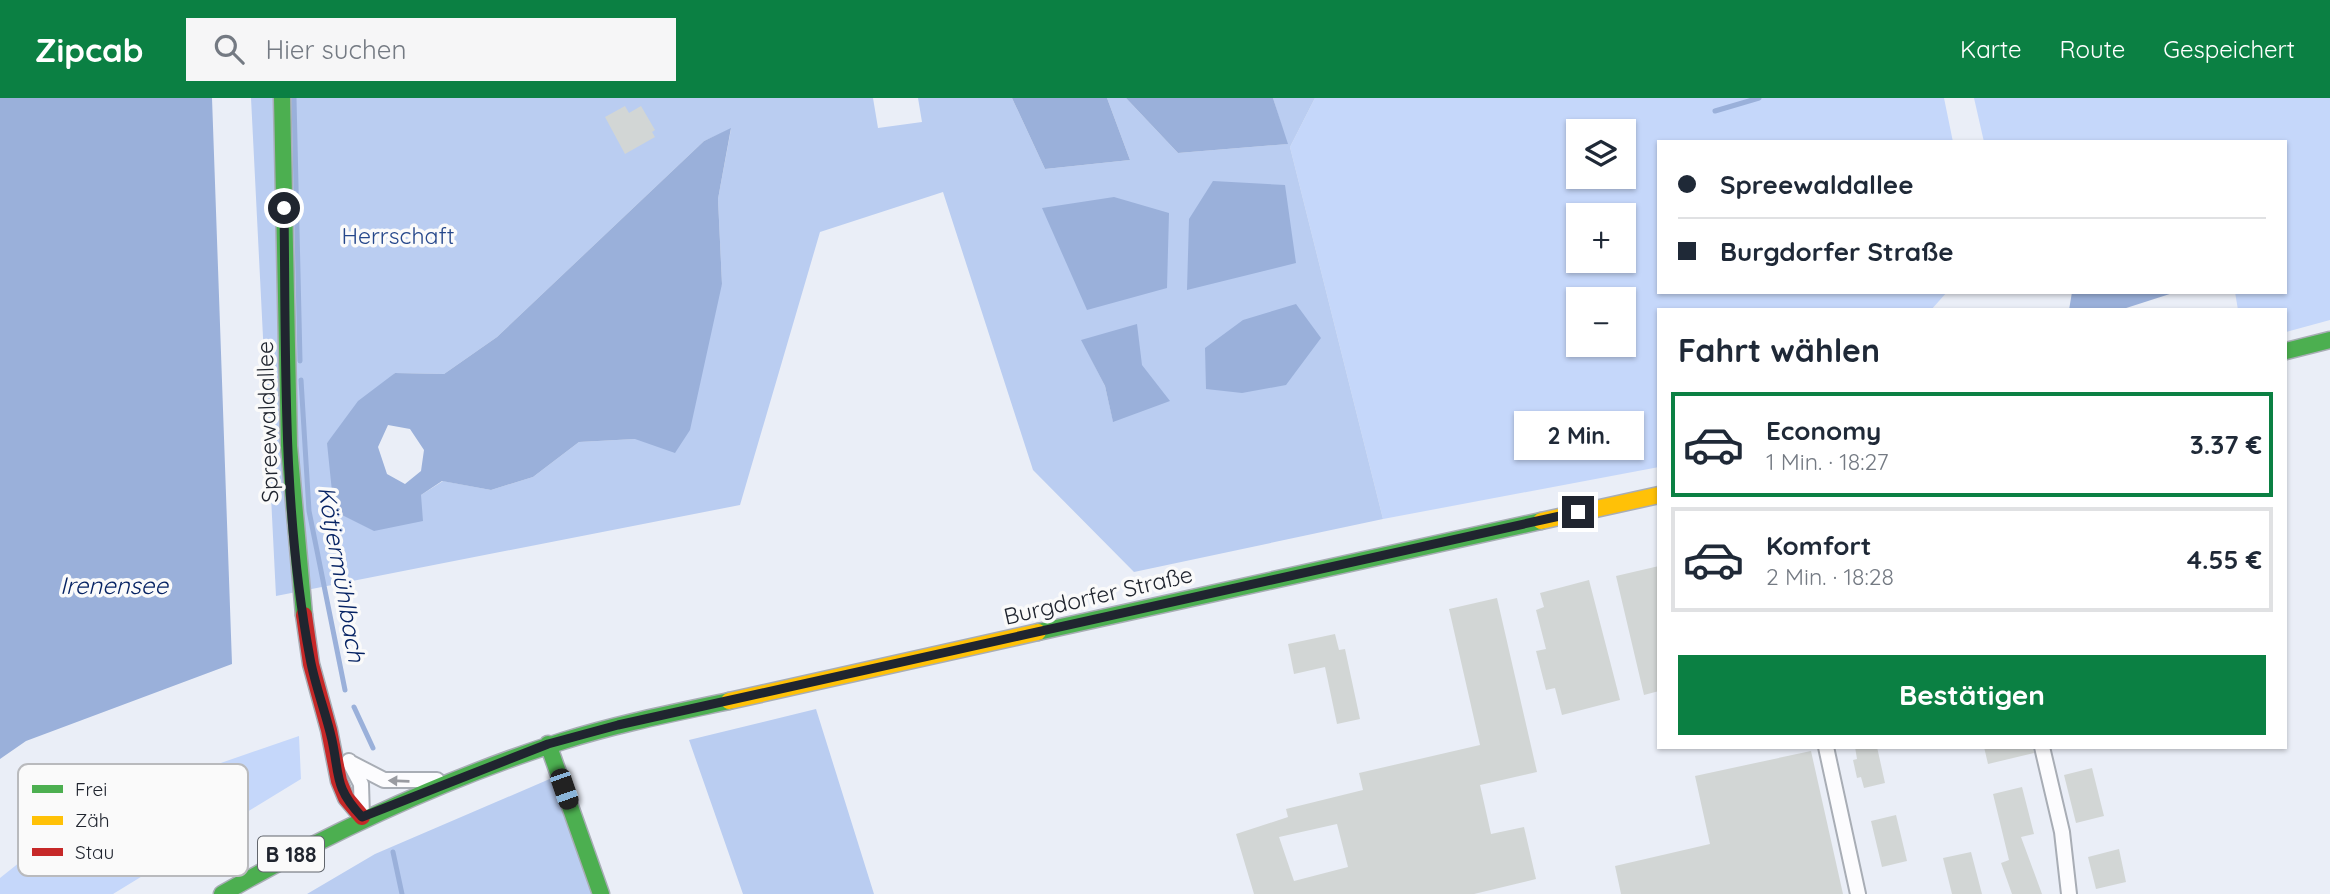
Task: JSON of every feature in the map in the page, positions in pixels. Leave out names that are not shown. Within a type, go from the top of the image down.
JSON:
[{"type":"main road","name":"Spreewaldallee","points":[[282,98],[286,372],[293,508],[310,658],[332,740],[335,771],[344,798],[362,817]]},
{"type":"main road","points":[[2287,351],[2330,340]]},
{"type":"main road","name":"Burgdorfer Straße","points":[[548,744],[618,725],[1657,495]]},
{"type":"main road","points":[[548,744],[601,894]]},
{"type":"main road","name":"B 188","points":[[222,894],[362,817],[453,779],[548,744]]},
{"type":"street","name":"Spreewaldallee","points":[[332,740],[351,763],[361,784],[362,817]]},
{"type":"street","points":[[1826,749],[1858,894]]},
{"type":"street","points":[[2042,749],[2062,832],[2068,894]]},
{"type":"street","name":"Spreewaldallee","points":[[351,763],[384,780],[453,779]]},
{"type":"shaded area","points":[[1315,98],[1944,98],[1953,140],[1657,140],[1657,294],[1945,294],[1933,308],[1657,308],[1657,467],[1383,519],[1290,147]]},
{"type":"shaded area","points":[[1974,98],[2330,98],[2330,320],[2287,332],[2287,308],[2238,308],[2235,294],[2287,294],[2287,140],[1984,140]]},
{"type":"shaded area","points":[[299,736],[301,779],[248,811],[248,764],[218,764]]},
{"type":"shaded area","points":[[18,864],[18,876],[142,876],[113,894],[0,894],[0,878]]},
{"type":"green space","name":"Herrschaft","points":[[251,98],[873,98],[878,128],[922,122],[918,98],[1012,98],[1045,169],[1130,160],[1107,98],[1126,98],[1178,153],[1287,144],[1273,98],[1315,98],[1290,147],[1383,519],[1134,572],[1033,470],[943,192],[820,232],[740,505],[276,596]],"holes":[[[731,129],[718,199],[722,284],[635,439],[579,442],[533,477],[491,490],[443,481],[421,495],[327,443],[395,373],[444,374],[497,337],[704,141]],[[1082,340],[1142,365],[1113,421],[1105,386]]]},
{"type":"green space","points":[[816,709],[874,894],[743,894],[689,740]]},
{"type":"green space","points":[[552,778],[592,894],[307,894],[375,854]]},
{"type":"water","name":"Irenensee","points":[[0,98],[212,98],[232,664],[26,741],[0,759]]},
{"type":"water","points":[[1012,98],[1107,98],[1130,160],[1045,169]]},
{"type":"water","points":[[1126,98],[1273,98],[1288,144],[1178,153]]},
{"type":"water","points":[[731,128],[718,199],[722,284],[690,430],[675,453],[635,439],[579,442],[533,477],[491,490],[442,481],[421,495],[423,521],[374,531],[334,511],[327,443],[358,401],[395,373],[444,374],[497,337],[704,141]],"holes":[[[388,425],[410,429],[424,450],[421,471],[405,484],[387,474],[378,447]]]},
{"type":"water","points":[[1213,181],[1285,185],[1296,263],[1187,290],[1189,219]]},
{"type":"water","points":[[1114,197],[1169,213],[1167,288],[1087,310],[1042,208]]},
{"type":"water","points":[[2072,294],[2170,294],[2126,308],[2069,308]]},
{"type":"water","points":[[1296,304],[1321,338],[1286,385],[1242,393],[1206,389],[1205,348],[1243,320]]},
{"type":"water","points":[[1137,324],[1142,365],[1170,401],[1113,422],[1105,386],[1081,340]]},
{"type":"building","points":[[625,106],[629,113],[641,106],[655,130],[652,132],[655,137],[625,154],[605,117]]},
{"type":"building","points":[[1657,566],[1657,692],[1644,695],[1616,576]]},
{"type":"building","points":[[1589,580],[1620,700],[1562,715],[1555,688],[1546,690],[1536,651],[1546,649],[1536,610],[1544,607],[1540,593]]},
{"type":"building","points":[[1497,598],[1537,772],[1480,785],[1491,834],[1524,827],[1536,879],[1474,894],[1254,894],[1236,834],[1288,817],[1286,809],[1363,790],[1359,773],[1480,745],[1449,609]],"holes":[[[1337,824],[1348,867],[1294,881],[1279,837]]]},
{"type":"building","points":[[1335,634],[1339,650],[1345,649],[1360,719],[1337,724],[1325,667],[1294,674],[1288,644]]},
{"type":"building","points":[[1855,749],[1877,749],[1885,783],[1864,788],[1861,777],[1857,778],[1853,760],[1857,759]]},
{"type":"building","points":[[1984,749],[2033,749],[2034,753],[1988,764]]},
{"type":"building","points":[[1811,751],[1843,894],[1621,894],[1615,866],[1710,844],[1695,776]]},
{"type":"building","points":[[2092,768],[2104,816],[2076,823],[2064,775]]},
{"type":"building","points":[[2022,787],[2034,834],[2021,837],[2042,894],[2012,894],[2001,863],[2009,860],[1993,794]]},
{"type":"building","points":[[1896,815],[1907,861],[1882,867],[1871,821]]},
{"type":"building","points":[[2119,849],[2126,882],[2096,889],[2088,857]]},
{"type":"building","points":[[1971,852],[1982,894],[1952,894],[1943,858]]},
{"type":"waterway","name":"Kötjermühlbach","points":[[294,98],[300,361]]},
{"type":"waterway","points":[[1715,111],[1759,98]]},
{"type":"waterway","name":"Kötjermühlbach","points":[[301,380],[309,511],[345,690]]},
{"type":"waterway","name":"Kötjermühlbach","points":[[354,707],[373,748]]},
{"type":"waterway","name":"Kötjermühlbach","points":[[393,852],[402,894]]},
{"type":"traffic: fast","points":[[282,98],[289,446],[304,615]]},
{"type":"traffic: fast","points":[[2287,351],[2330,340]]},
{"type":"traffic: fast","points":[[1038,632],[1541,521]]},
{"type":"traffic: fast","points":[[222,894],[346,828],[474,772],[583,735],[729,701]]},
{"type":"traffic: fast","points":[[548,744],[601,894]]},
{"type":"traffic: slow","points":[[1541,521],[1657,495]]},
{"type":"traffic: slow","points":[[729,701],[1038,632]]},
{"type":"traffic: jam","points":[[304,615],[311,664],[329,730],[339,781],[346,798],[362,817]]},
{"type":"route","points":[[284,208],[287,382],[293,508],[303,607],[310,658],[322,711],[332,740],[335,771],[344,798],[362,817],[453,779],[548,744],[618,725],[1578,512]]}]
